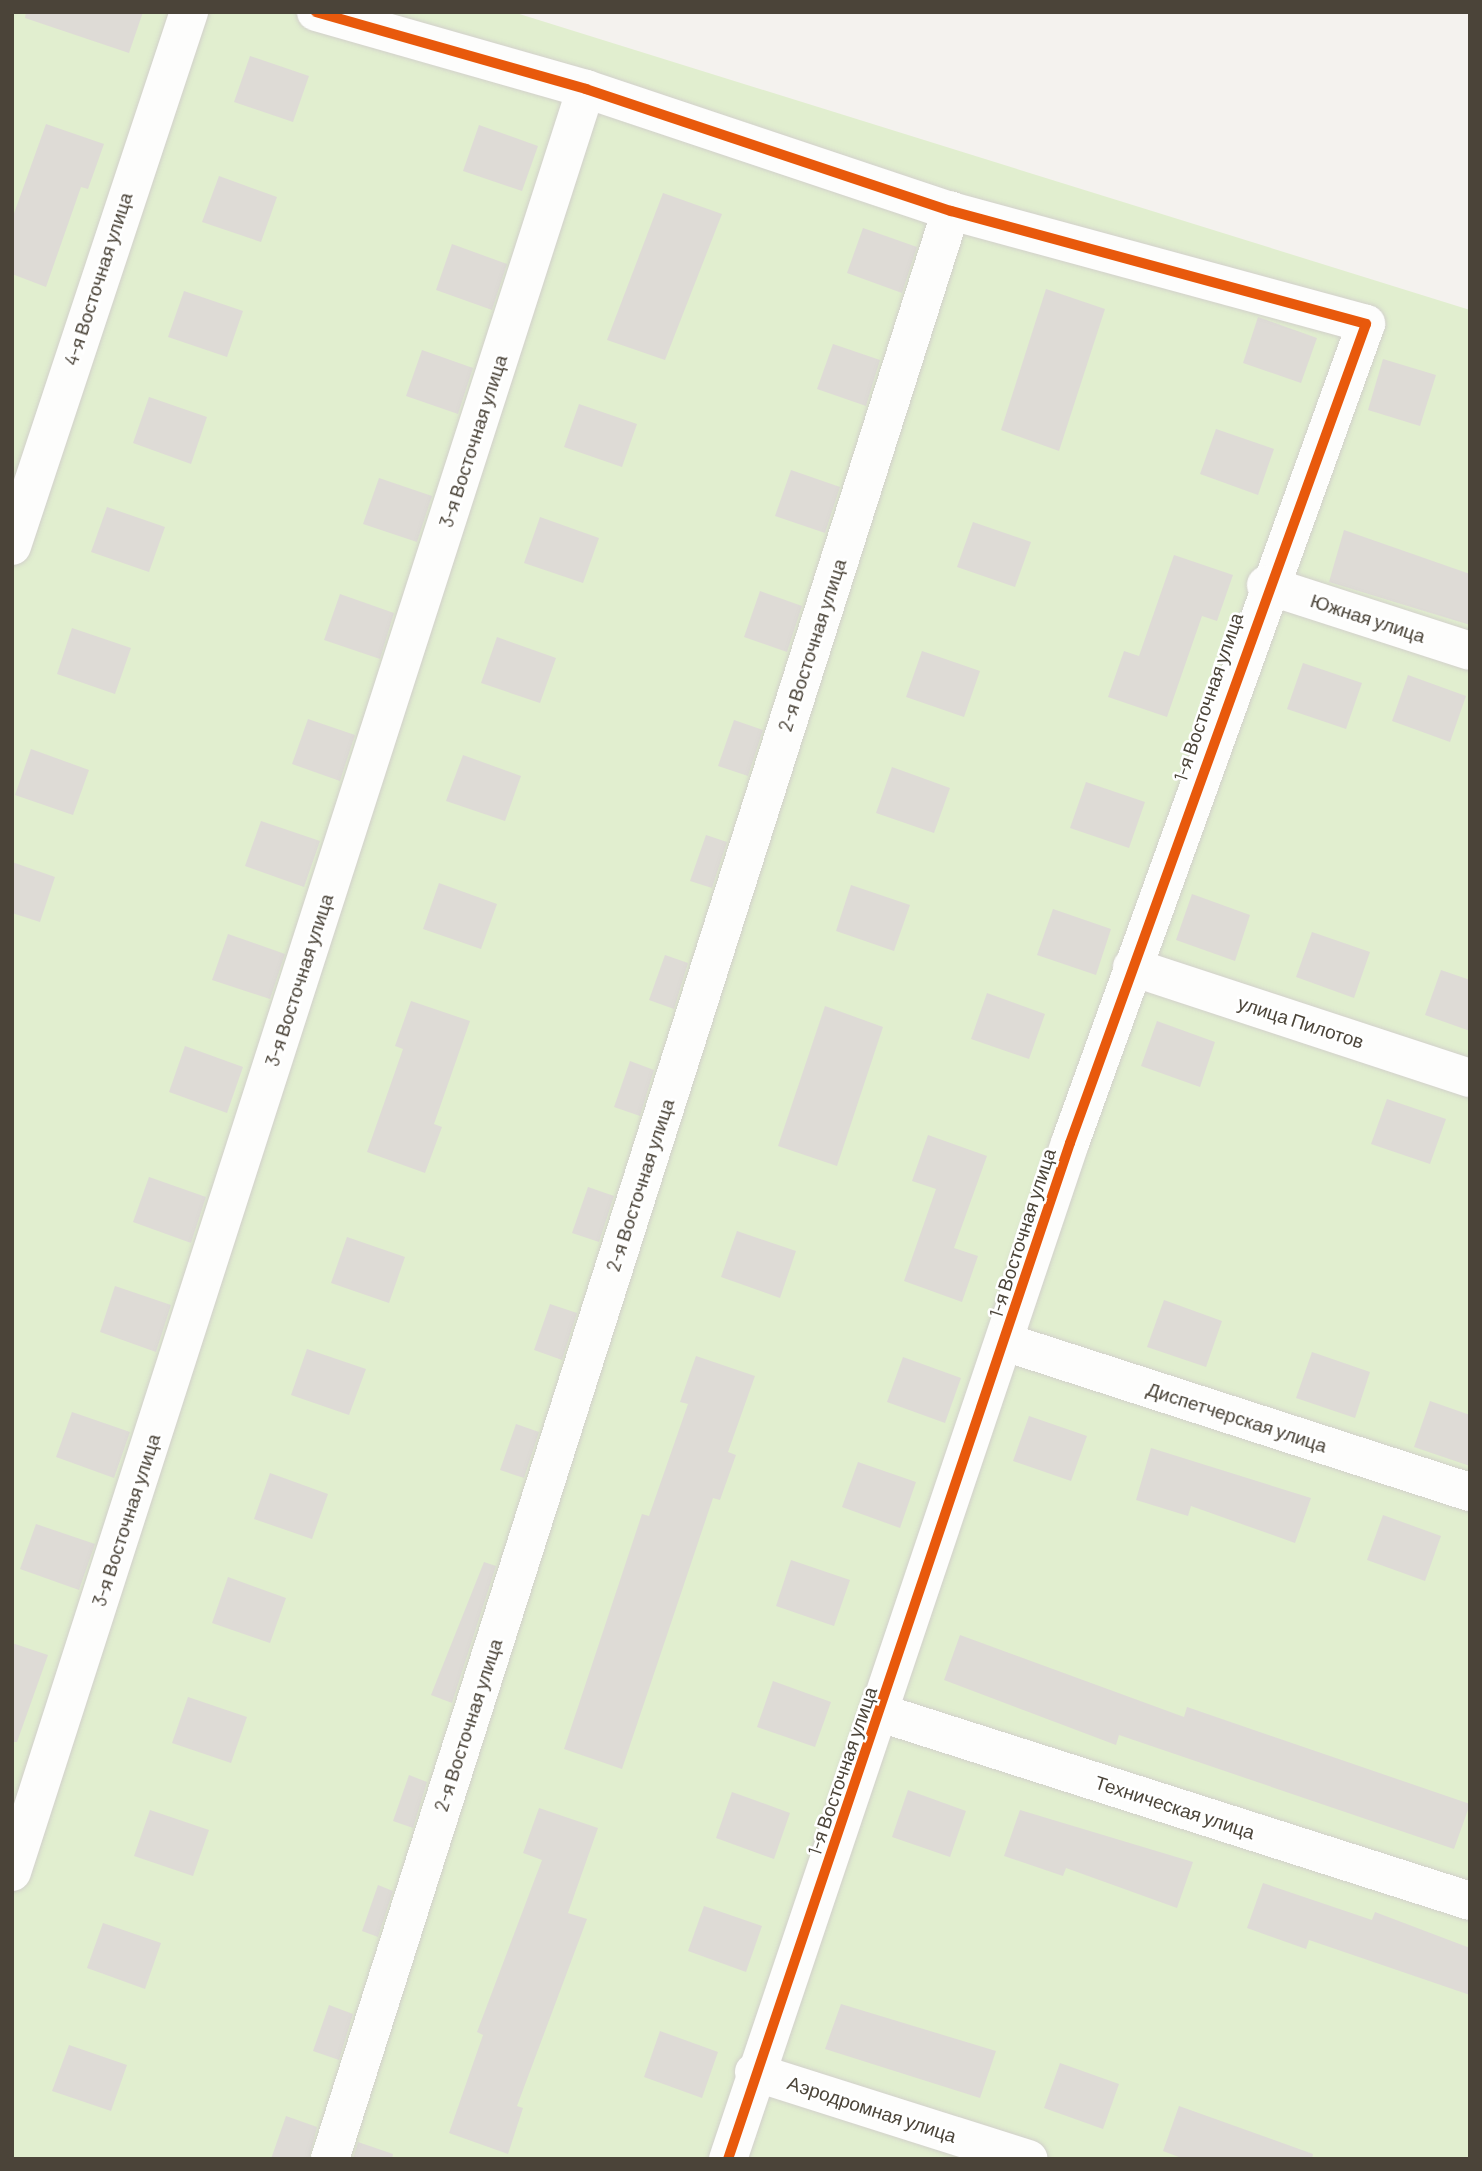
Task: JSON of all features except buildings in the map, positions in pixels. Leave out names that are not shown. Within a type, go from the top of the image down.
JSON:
[{"type":"street","name":"4-я Восточная улица","points":[[12,547],[189,12]]},
{"type":"street","points":[[316,12],[586,89],[951,211]]},
{"type":"street","name":"3-я Восточная улица","points":[[12,1872],[586,89]]},
{"type":"street","name":"1-я Восточная улица","points":[[728,2159],[754,2072],[881,1713],[1132,967],[1266,585],[1366,324],[951,211]]},
{"type":"street","name":"2-я Восточная улица","points":[[330,2159],[951,211]]},
{"type":"street","name":"Южная улица","points":[[1266,585],[1470,651]]},
{"type":"street","name":"улица Пилотов","points":[[1132,967],[1470,1078]]},
{"type":"street","name":"Диспетчерская улица","points":[[1005,1342],[1470,1492]]},
{"type":"street","name":"Техническая улица","points":[[881,1713],[1470,1901]]},
{"type":"street","name":"Аэродромная улица","points":[[754,2072],[1029,2159]]},
{"type":"green space","points":[[12,12],[513,12],[1470,310],[1470,2159],[12,2159]]},
{"type":"cycle path","points":[[316,12],[586,89],[951,211],[1366,324],[1070,1143],[728,2159]]}]
